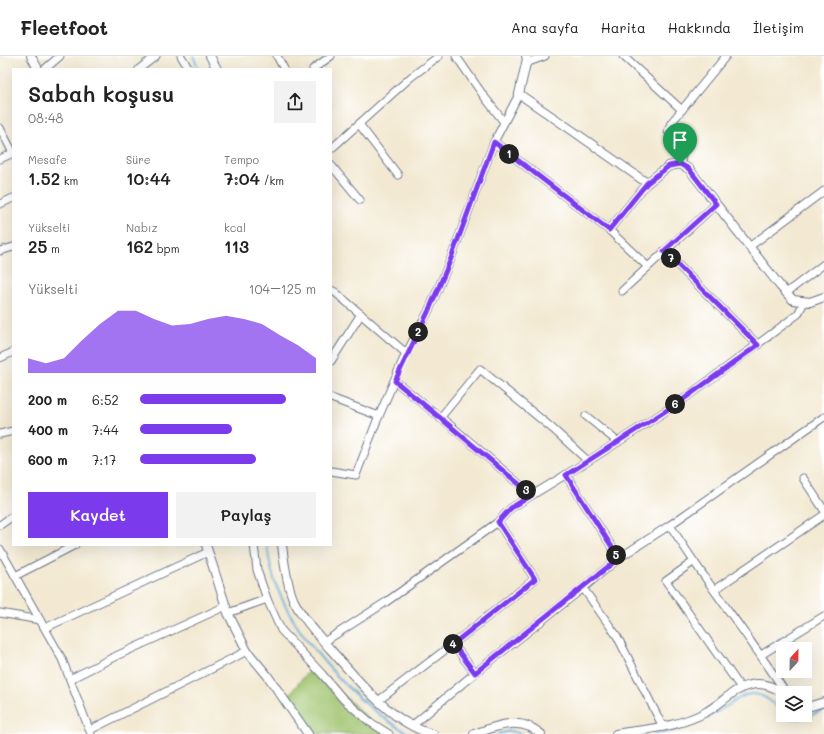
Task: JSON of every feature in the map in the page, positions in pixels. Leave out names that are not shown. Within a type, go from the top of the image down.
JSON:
[{"type":"street","points":[[31,56],[37,68]]},
{"type":"street","points":[[46,68],[60,56]]},
{"type":"street","points":[[140,68],[156,56]]},
{"type":"street","points":[[181,56],[188,68]]},
{"type":"street","points":[[210,56],[216,68]]},
{"type":"street","points":[[277,56],[283,68]]},
{"type":"street","points":[[314,68],[331,56]]},
{"type":"street","points":[[332,148],[411,77],[439,56]]},
{"type":"street","points":[[456,56],[504,122]]},
{"type":"street","points":[[332,471],[356,476],[379,416],[429,310],[450,261],[494,142],[519,94],[526,60],[544,56]]},
{"type":"street","points":[[623,56],[682,110]]},
{"type":"street","points":[[716,56],[721,62]]},
{"type":"street","points":[[680,164],[682,156],[668,131],[671,123],[726,56]]},
{"type":"street","points":[[519,94],[647,183]]},
{"type":"street","points":[[359,124],[398,175]]},
{"type":"street","points":[[0,128],[12,151]]},
{"type":"street","points":[[494,142],[609,230],[648,267]]},
{"type":"street","points":[[0,159],[12,153]]},
{"type":"street","points":[[609,230],[647,183],[669,166],[680,164],[689,169],[749,247],[793,300],[810,302],[824,297]]},
{"type":"street","points":[[332,166],[360,200]]},
{"type":"street","points":[[749,247],[824,191]]},
{"type":"street","points":[[0,204],[12,198]]},
{"type":"street","points":[[622,290],[716,204]]},
{"type":"street","points":[[0,251],[12,247]]},
{"type":"street","points":[[664,251],[758,345]]},
{"type":"street","points":[[786,293],[824,264]]},
{"type":"street","points":[[332,290],[407,354]]},
{"type":"street","points":[[324,642],[386,602],[498,522],[511,508],[566,475],[681,401],[798,314],[804,302]]},
{"type":"street","points":[[332,359],[360,314]]},
{"type":"street","points":[[0,358],[12,352]]},
{"type":"street","points":[[440,418],[480,369],[553,429],[588,461]]},
{"type":"street","points":[[395,381],[532,495]]},
{"type":"street","points":[[332,398],[379,416]]},
{"type":"street","points":[[586,416],[618,442]]},
{"type":"street","points":[[413,725],[475,673],[619,558],[670,525],[824,417]]},
{"type":"street","points":[[0,434],[12,431]]},
{"type":"street","points":[[566,475],[619,558]]},
{"type":"street","points":[[803,478],[824,510]]},
{"type":"street","points":[[714,590],[824,515]]},
{"type":"street","points":[[0,525],[12,517]]},
{"type":"street","points":[[378,701],[535,579],[498,522]]},
{"type":"street","points":[[670,525],[693,562],[761,655],[780,686]]},
{"type":"street","points":[[15,576],[73,546]]},
{"type":"street","points":[[254,546],[257,570],[267,599],[281,630],[343,699],[370,722],[389,734]]},
{"type":"street","points":[[282,546],[284,567],[294,601],[324,642],[378,701],[394,714],[433,734]]},
{"type":"street","points":[[0,549],[62,659],[91,732],[247,651]]},
{"type":"street","points":[[45,628],[207,549],[227,610],[247,651],[267,675],[308,734]]},
{"type":"street","points":[[693,562],[666,581],[741,688]]},
{"type":"street","points":[[583,588],[617,636],[663,726]]},
{"type":"street","points":[[70,679],[116,656],[227,610],[267,599]]},
{"type":"street","points":[[0,613],[40,620]]},
{"type":"street","points":[[761,655],[824,616]]},
{"type":"street","points":[[453,644],[475,673]]},
{"type":"street","points":[[616,734],[663,726],[687,720],[706,712],[741,688],[752,684],[764,685],[776,689]]},
{"type":"street","points":[[812,706],[824,702]]},
{"type":"street","points":[[474,734],[504,724],[516,723],[530,727],[541,734]]},
{"type":"green space","points":[[312,666],[385,734],[316,734],[289,695]]},
{"type":"waterway","points":[[193,56],[199,68]]},
{"type":"waterway","points":[[267,546],[274,581],[279,592],[289,612],[317,653],[352,691],[391,723],[410,734]]},
{"type":"waterway","points":[[655,734],[680,729],[701,721],[749,694],[761,695],[776,706]]},
{"type":"waterway","points":[[812,715],[824,710]]},
{"type":"waterway","points":[[498,734],[510,731],[522,734]]},
{"type":"route","points":[[494,142],[609,230],[647,183],[669,166],[680,164],[689,169],[716,204],[664,251],[758,345],[681,401],[566,475],[619,558],[475,673],[453,644],[535,579],[498,522],[511,508],[532,495],[395,381],[403,360],[429,310],[450,261],[494,142]]}]
